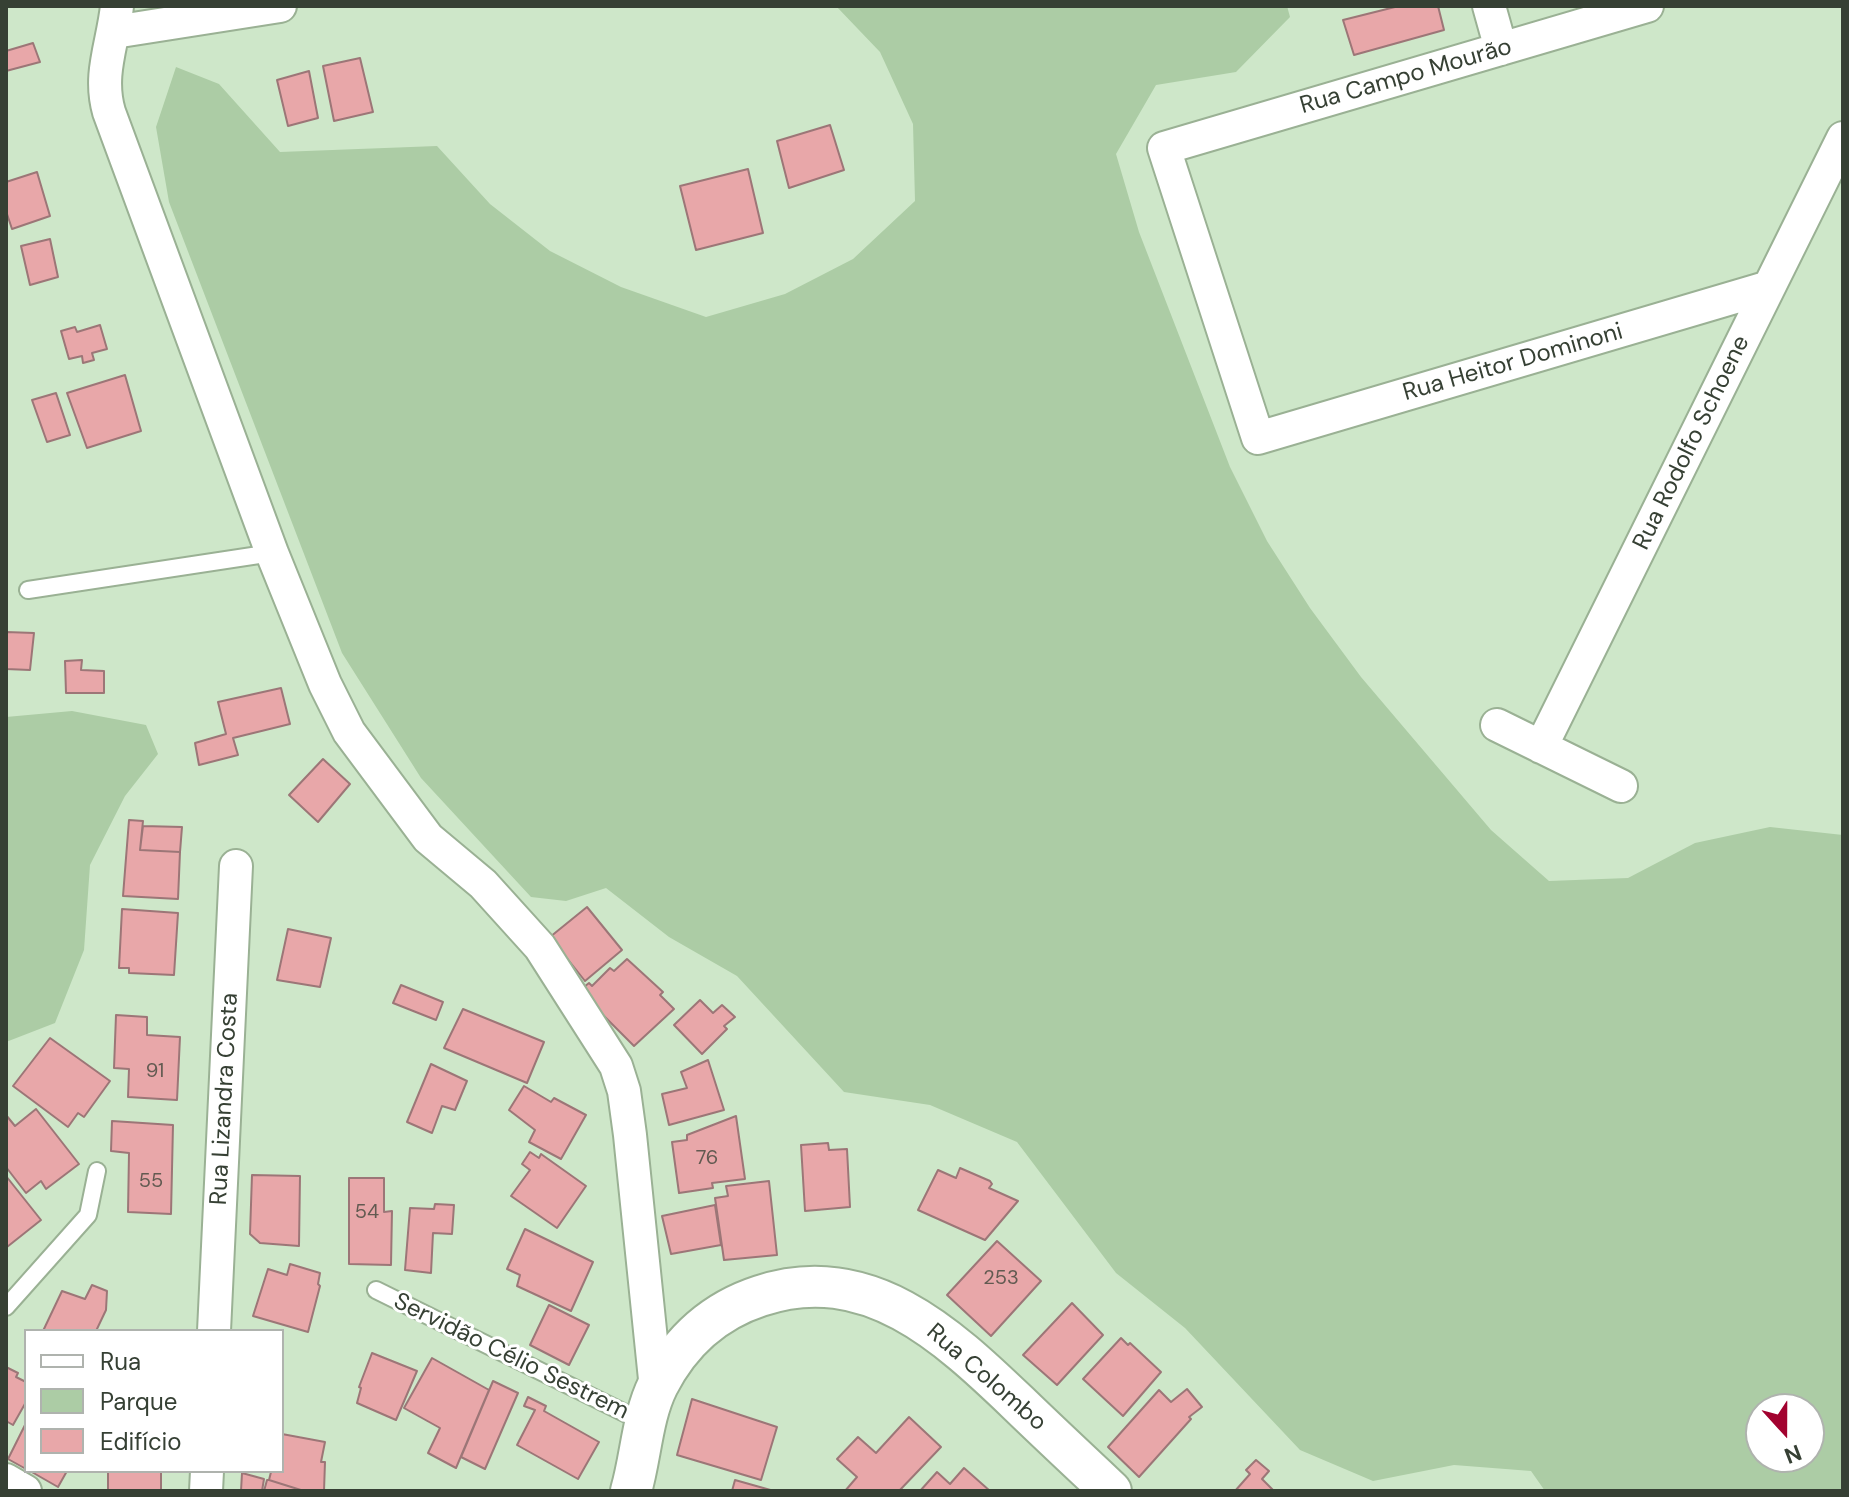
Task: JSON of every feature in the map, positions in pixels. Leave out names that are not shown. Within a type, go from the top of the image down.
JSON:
[{"type":"street","points":[[280,6],[116,19],[103,92],[272,553],[325,684],[349,732],[428,838],[483,884],[540,947],[616,1066],[624,1091],[630,1135],[651,1406]]},
{"type":"street","points":[[1489,6],[1501,49]]},
{"type":"street","name":"Rua Campo Mourão","points":[[1258,438],[1164,148],[1647,6]]},
{"type":"street","name":"Rua Rodolfo Schoene","points":[[1541,747],[1843,138]]},
{"type":"street","name":"Rua Heitor Dominoni","points":[[1258,438],[1769,287]]},
{"type":"street","points":[[1497,725],[1621,786]]},
{"type":"street","name":"Rua Lizandra Costa","points":[[214,1329],[236,866]]},
{"type":"street","name":"Rua Colombo","points":[[631,1491],[651,1406],[670,1364],[688,1340],[707,1322],[745,1301],[793,1288],[816,1286],[865,1294],[890,1303],[938,1332],[990,1376],[1111,1491]]},
{"type":"street","points":[[6,1480],[25,1491]]},
{"type":"lane","points":[[28,590],[272,553]]},
{"type":"lane","points":[[6,1307],[88,1215],[97,1171]]},
{"type":"lane","name":"Servidão Célio Sestrem","points":[[376,1290],[651,1406]]},
{"type":"green space","points":[[836,6],[1287,6],[1290,17],[1236,72],[1156,85],[1116,154],[1139,232],[1230,467],[1267,541],[1310,608],[1361,677],[1491,830],[1549,881],[1628,878],[1695,843],[1770,827],[1843,835],[1843,1491],[1545,1491],[1531,1471],[1454,1465],[1373,1481],[1300,1450],[1185,1328],[1116,1273],[1017,1142],[930,1105],[844,1092],[737,976],[669,937],[606,888],[566,901],[531,897],[421,778],[342,653],[169,202],[156,127],[176,67],[219,84],[280,152],[437,146],[490,204],[550,251],[621,287],[706,317],[785,294],[853,259],[915,201],[913,124],[880,52]]},
{"type":"green space","points":[[72,711],[146,725],[158,754],[125,796],[90,865],[84,950],[55,1023],[6,1042],[6,717]]},
{"type":"building","points":[[1399,6],[1438,6],[1444,30],[1354,55],[1343,20]]},
{"type":"building","points":[[33,43],[40,62],[6,71],[6,51]]},
{"type":"building","points":[[360,58],[373,112],[334,121],[323,66]]},
{"type":"building","points":[[309,71],[318,118],[288,126],[277,80]]},
{"type":"building","points":[[830,125],[844,170],[789,188],[777,141]]},
{"type":"building","points":[[748,169],[763,233],[696,250],[680,186]]},
{"type":"building","points":[[37,172],[50,216],[12,229],[6,211],[6,182]]},
{"type":"building","points":[[50,239],[58,277],[30,285],[21,246]]},
{"type":"building","points":[[100,325],[107,349],[92,353],[94,360],[83,363],[82,356],[69,359],[61,331],[75,327],[77,332]]},
{"type":"building","points":[[125,375],[141,431],[87,448],[67,393]]},
{"type":"building","points":[[56,393],[70,435],[47,442],[32,400]]},
{"type":"building","points":[[6,632],[34,633],[30,670],[6,669]]},
{"type":"building","points":[[82,660],[81,670],[104,671],[104,693],[66,693],[65,661]]},
{"type":"building","points":[[281,688],[290,724],[233,738],[238,755],[199,765],[195,743],[226,734],[218,702]]},
{"type":"building","points":[[323,759],[350,784],[318,822],[289,795]]},
{"type":"building","points":[[129,820],[143,821],[140,850],[180,852],[178,899],[123,896]]},
{"type":"building","points":[[143,826],[182,827],[180,852],[140,850]]},
{"type":"building","points":[[587,907],[622,950],[585,981],[550,937]]},
{"type":"building","points":[[122,909],[178,913],[174,975],[129,973],[129,968],[119,968]]},
{"type":"building","points":[[288,929],[331,938],[320,987],[277,980]]},
{"type":"building","points":[[627,959],[663,992],[660,995],[674,1009],[634,1046],[579,991],[589,983],[592,986],[610,968],[614,971]]},
{"type":"building","points":[[401,985],[443,1002],[436,1020],[393,1003]]},
{"type":"building","points":[[700,1000],[713,1013],[722,1005],[735,1017],[702,1054],[674,1025]]},
{"type":"building","points":[[463,1009],[544,1042],[527,1083],[444,1048]]},
{"type":"building","points":[[116,1015],[147,1017],[147,1035],[180,1037],[177,1100],[128,1097],[129,1069],[114,1068]]},
{"type":"building","points":[[50,1038],[110,1081],[84,1117],[78,1113],[68,1127],[13,1086]]},
{"type":"building","points":[[708,1060],[724,1110],[669,1125],[662,1094],[687,1088],[681,1072]]},
{"type":"building","points":[[431,1064],[467,1081],[455,1110],[442,1106],[432,1133],[407,1122]]},
{"type":"building","points":[[524,1086],[551,1102],[554,1098],[586,1115],[561,1159],[529,1142],[535,1130],[509,1110]]},
{"type":"building","points":[[36,1109],[79,1164],[46,1189],[41,1181],[26,1193],[6,1167],[6,1115],[15,1126]]},
{"type":"building","points":[[736,1116],[745,1179],[712,1183],[713,1188],[679,1193],[672,1142],[687,1140],[687,1135]]},
{"type":"building","points":[[112,1121],[173,1125],[171,1214],[128,1212],[129,1153],[111,1151]]},
{"type":"building","points":[[828,1143],[829,1150],[847,1149],[850,1207],[805,1211],[801,1145]]},
{"type":"building","points":[[530,1152],[539,1158],[541,1154],[586,1186],[557,1228],[511,1196],[530,1170],[522,1164]]},
{"type":"building","points":[[960,1168],[990,1181],[992,1184],[989,1188],[1018,1201],[985,1240],[918,1210],[938,1170],[956,1178]]},
{"type":"building","points":[[252,1175],[300,1176],[299,1246],[260,1243],[250,1234]]},
{"type":"building","points":[[6,1176],[41,1220],[7,1247],[6,1245]]},
{"type":"building","points":[[349,1178],[384,1178],[384,1212],[392,1211],[391,1265],[349,1264]]},
{"type":"building","points":[[769,1181],[777,1255],[724,1260],[715,1198],[728,1196],[726,1186]]},
{"type":"building","points":[[435,1204],[454,1205],[452,1234],[433,1233],[431,1273],[405,1270],[410,1208],[434,1209]]},
{"type":"building","points":[[715,1205],[721,1245],[671,1254],[662,1216]]},
{"type":"building","points":[[525,1229],[593,1262],[571,1311],[517,1286],[520,1275],[507,1269]]},
{"type":"building","points":[[997,1241],[1041,1281],[991,1336],[947,1295]]},
{"type":"building","points":[[290,1264],[320,1273],[320,1286],[308,1332],[253,1316],[268,1269],[287,1275]]},
{"type":"building","points":[[92,1285],[107,1291],[106,1310],[97,1329],[44,1329],[62,1291],[85,1299]]},
{"type":"building","points":[[1072,1303],[1103,1335],[1057,1385],[1023,1355]]},
{"type":"building","points":[[549,1305],[589,1325],[569,1365],[530,1345]]},
{"type":"building","points":[[1121,1338],[1161,1372],[1123,1416],[1083,1379]]},
{"type":"building","points":[[372,1353],[417,1371],[396,1420],[357,1403],[359,1387]]},
{"type":"building","points":[[432,1358],[489,1390],[456,1468],[428,1453],[440,1428],[404,1408]]},
{"type":"building","points":[[6,1367],[18,1373],[16,1377],[24,1381],[24,1406],[13,1425],[6,1421]]},
{"type":"building","points":[[493,1381],[518,1393],[485,1469],[461,1457]]},
{"type":"building","points":[[1187,1389],[1202,1407],[1189,1417],[1191,1419],[1139,1477],[1108,1447],[1159,1390],[1171,1402]]},
{"type":"building","points":[[528,1397],[546,1406],[544,1411],[599,1442],[578,1479],[517,1445],[535,1410],[524,1406]]},
{"type":"building","points":[[692,1399],[777,1427],[761,1480],[677,1455]]},
{"type":"building","points":[[909,1417],[941,1447],[899,1491],[845,1491],[857,1477],[837,1459],[858,1437],[876,1453]]},
{"type":"building","points":[[24,1427],[24,1468],[8,1459]]},
{"type":"building","points":[[284,1434],[325,1442],[321,1462],[325,1462],[324,1491],[304,1491],[269,1480],[271,1473],[284,1473]]},
{"type":"building","points":[[1256,1460],[1269,1471],[1262,1479],[1274,1491],[1235,1491],[1250,1474],[1246,1470]]},
{"type":"building","points":[[964,1468],[990,1491],[920,1491],[937,1472],[950,1484]]},
{"type":"building","points":[[34,1473],[66,1473],[58,1487]]},
{"type":"building","points":[[108,1473],[161,1473],[161,1491],[108,1491]]},
{"type":"building","points":[[242,1473],[264,1479],[262,1491],[241,1491]]},
{"type":"building","points":[[269,1480],[304,1491],[264,1491]]},
{"type":"building","points":[[735,1480],[774,1491],[732,1491]]}]
